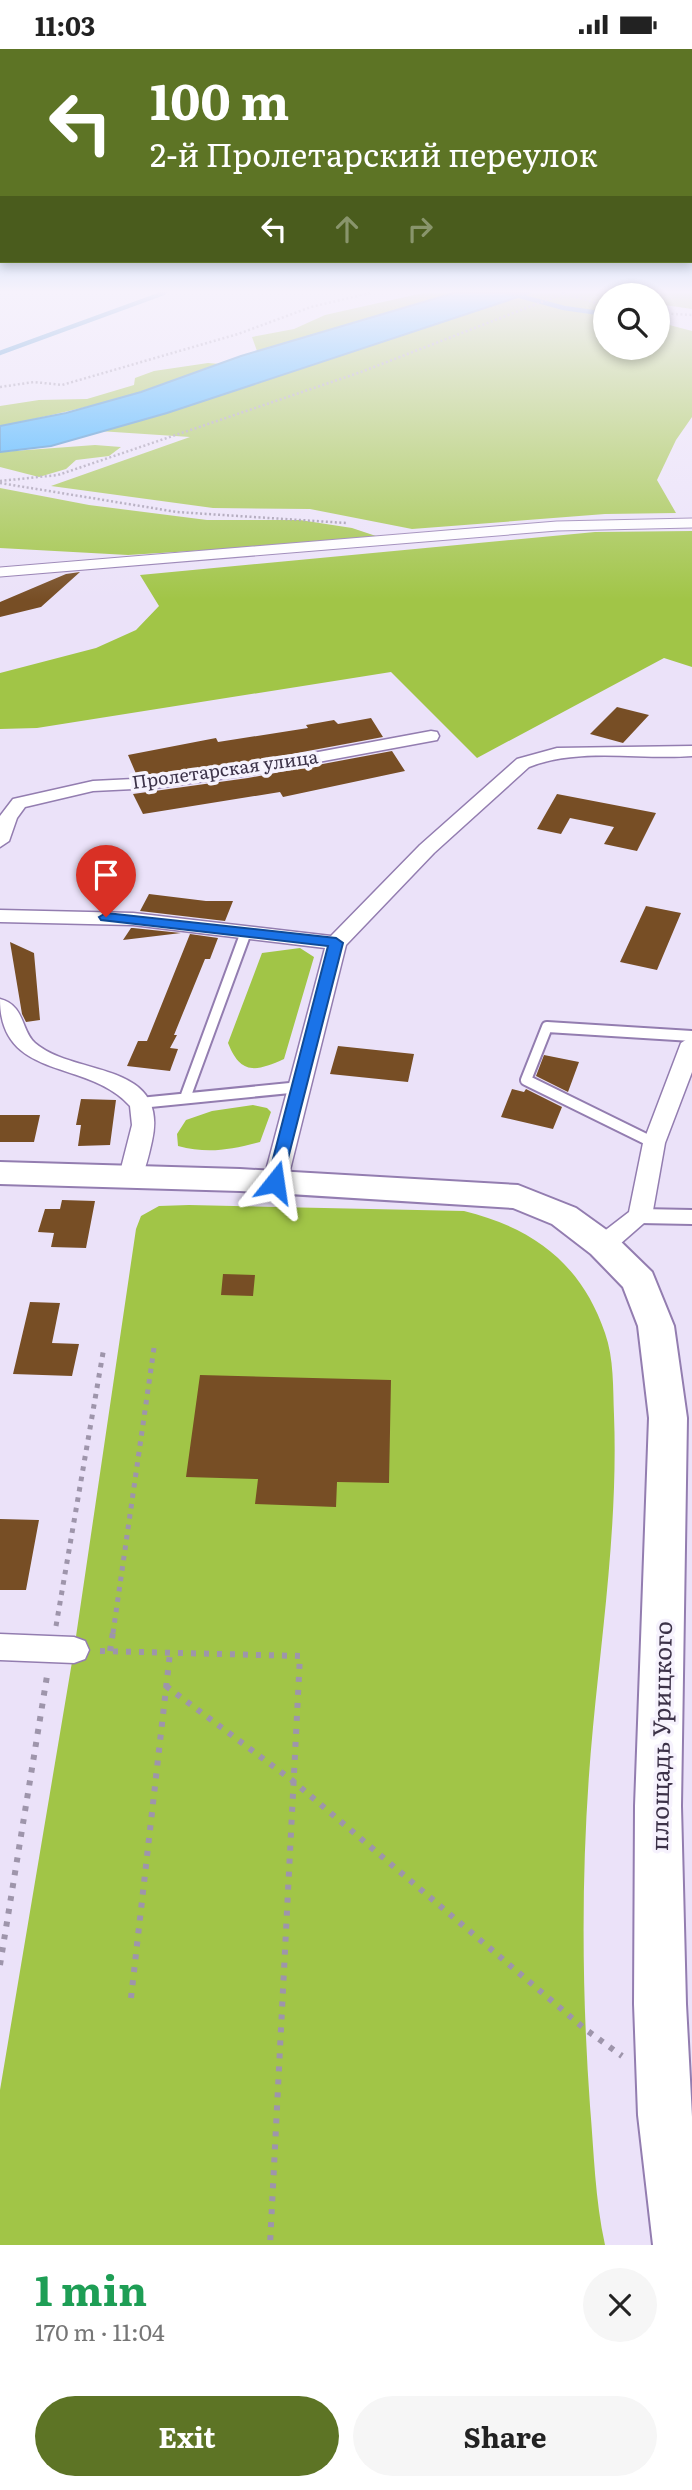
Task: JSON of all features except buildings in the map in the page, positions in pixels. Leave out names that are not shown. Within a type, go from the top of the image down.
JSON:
[{"type":"main road","name":"площадь Урицкого","points":[[0,1173],[275,1182],[518,1197],[564,1216],[603,1245],[639,1281],[656,1326],[668,1418],[658,1807],[663,2086],[681,2245]]},
{"type":"street","name":"Пролетарская улица","points":[[0,841],[8,817],[19,803],[93,786],[154,783],[248,770],[431,736]]},
{"type":"street","points":[[275,1182],[336,943],[427,849],[523,763],[535,756],[555,753],[624,755],[692,751]]},
{"type":"street","points":[[0,916],[133,919],[336,943]]},
{"type":"street","points":[[0,1005],[14,1021],[27,1048],[48,1059],[90,1071],[127,1091],[140,1103],[144,1117],[131,1176]]},
{"type":"street","points":[[603,1245],[640,1216],[654,1143],[692,1043]]},
{"type":"street","points":[[0,1647],[63,1649]]},
{"type":"lane","points":[[0,572],[536,527],[643,522],[692,523]]},
{"type":"lane","points":[[185,1098],[246,932]]},
{"type":"lane","points":[[654,1143],[526,1080],[547,1027],[692,1037]]},
{"type":"lane","points":[[140,1103],[300,1087]]},
{"type":"lane","points":[[640,1216],[692,1217]]},
{"type":"path","points":[[0,482],[58,475],[292,395]]},
{"type":"path","points":[[0,482],[91,501],[204,515],[303,517],[356,525],[402,540]]},
{"type":"path","points":[[0,1965],[63,1649],[104,1347]]},
{"type":"path","points":[[110,1651],[154,1348]]},
{"type":"path","points":[[63,1649],[300,1656],[270,2245]]},
{"type":"path","points":[[131,1998],[170,1653]]},
{"type":"path","points":[[166,1686],[293,1781],[585,2029],[663,2086]]},
{"type":"green space","points":[[99,395],[127,395],[0,426],[0,406],[39,400],[87,399]]},
{"type":"green space","points":[[220,395],[692,395],[692,417],[676,440],[657,480],[676,513],[605,514],[412,529],[310,509],[213,508],[51,486],[190,437],[99,431]]},
{"type":"green space","points":[[95,445],[121,447],[109,456],[76,460],[66,469],[39,477],[0,467],[0,452]]},
{"type":"green space","points":[[0,488],[89,505],[207,520],[300,520],[352,528],[385,539],[128,555],[0,548]]},
{"type":"green space","points":[[692,531],[692,667],[664,658],[477,758],[391,672],[37,728],[0,729],[0,673],[96,648],[136,630],[159,606],[140,575],[595,532]]},
{"type":"green space","points":[[300,948],[314,957],[284,1059],[258,1068],[244,1066],[233,1054],[228,1043],[262,953]]},
{"type":"green space","points":[[253,1105],[267,1108],[271,1112],[260,1142],[219,1150],[178,1146],[177,1134],[186,1120],[212,1111]]},
{"type":"green space","points":[[159,1206],[464,1211],[489,1218],[533,1239],[568,1268],[595,1308],[605,1333],[613,1384],[614,1493],[589,1774],[584,1917],[590,2106],[597,2193],[605,2245],[0,2245],[0,2090],[74,1650],[136,1229],[141,1216]]},
{"type":"water","points":[[129,395],[220,395],[51,446],[0,452],[0,426],[66,413]]},
{"type":"route","points":[[106,917],[336,943],[275,1182]]}]
